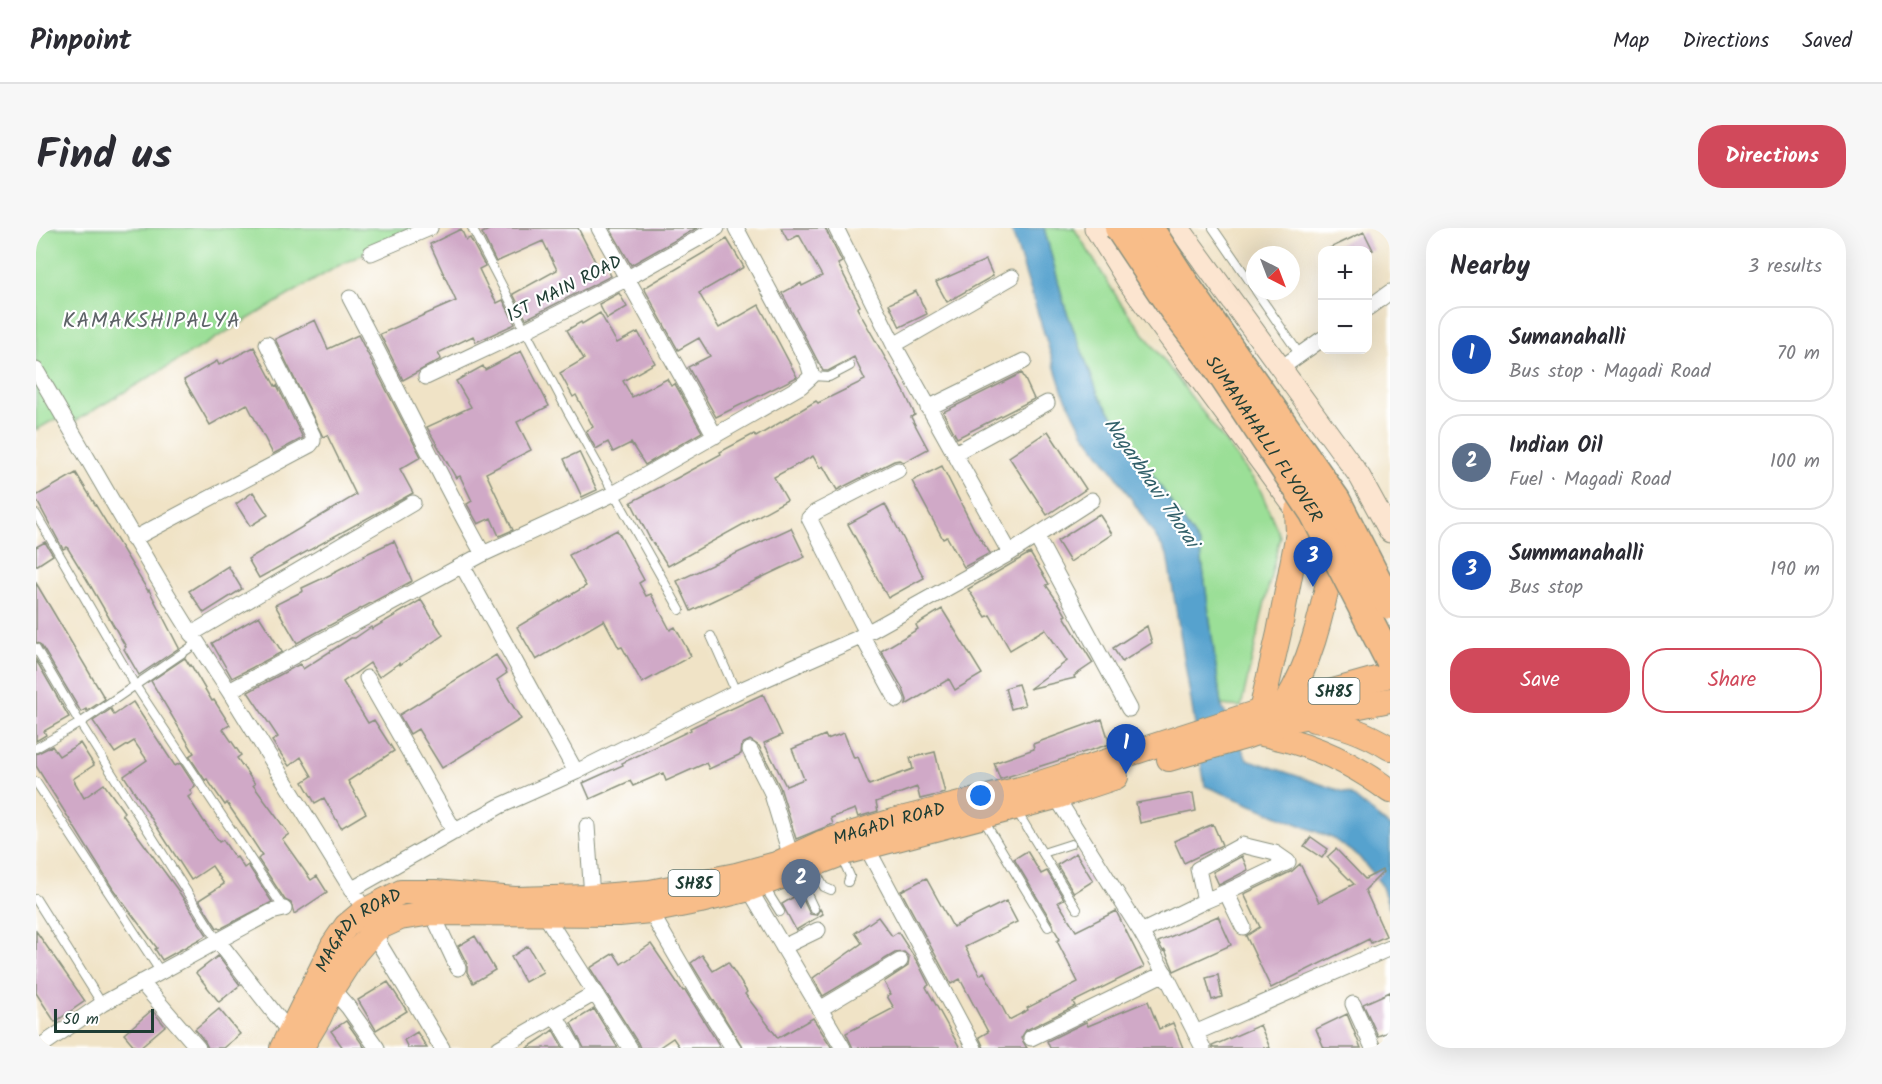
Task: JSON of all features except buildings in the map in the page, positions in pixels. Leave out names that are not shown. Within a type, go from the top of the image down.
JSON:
[{"type":"highway","name":"SUMANAHALLI FLYOVER","points":[[1119,228],[1173,309],[1214,363],[1314,513],[1387,674]]},
{"type":"highway","name":"SUMANAHALLI FLYOVER","points":[[1149,228],[1189,290],[1336,501],[1390,605]]},
{"type":"main road","points":[[1297,511],[1299,517],[1296,542],[1279,633],[1250,725],[1323,752],[1367,774],[1390,791]]},
{"type":"main road","points":[[1330,572],[1312,647],[1289,712],[1312,720],[1348,727],[1390,748]]},
{"type":"main road","name":"MAGADI ROAD","points":[[291,1043],[319,1018],[332,989],[355,953],[370,920],[401,892],[435,892],[515,899],[592,897],[650,892],[736,875],[776,864],[800,864],[821,843],[893,821],[1052,789],[1289,712],[1387,674]]},
{"type":"main road","name":"MAGADI ROAD","points":[[291,1043],[333,945],[346,926],[370,920],[432,913],[545,915],[619,914],[650,911],[700,901],[755,886],[800,864],[1015,808],[1052,789]]},
{"type":"street","points":[[371,254],[429,228]]},
{"type":"street","points":[[599,228],[715,436]]},
{"type":"street","name":"1ST MAIN ROAD","points":[[426,377],[626,279],[717,228]]},
{"type":"street","points":[[229,691],[463,567],[483,554],[614,494],[801,386],[812,376],[808,363],[736,228]]},
{"type":"street","points":[[836,228],[894,345],[1010,553]]},
{"type":"street","points":[[1095,228],[1129,283],[1297,511],[1387,674]]},
{"type":"street","points":[[1179,228],[1360,477],[1390,532]]},
{"type":"street","points":[[894,345],[1012,277]]},
{"type":"street","points":[[1372,305],[1390,292]]},
{"type":"street","points":[[350,298],[398,389],[438,473],[483,554]]},
{"type":"street","points":[[1281,368],[1318,342]]},
{"type":"street","points":[[133,539],[310,445],[313,441],[313,436],[267,344]]},
{"type":"street","points":[[928,408],[1024,361]]},
{"type":"street","points":[[36,370],[133,539],[370,920],[380,945],[442,1048]]},
{"type":"street","points":[[955,453],[1047,403]]},
{"type":"street","points":[[897,700],[810,518],[816,512],[898,470]]},
{"type":"street","points":[[351,890],[500,806],[576,772],[736,692],[864,634],[1010,553],[1092,500]]},
{"type":"street","points":[[194,639],[413,503]]},
{"type":"street","points":[[1036,536],[1129,709]]},
{"type":"street","points":[[463,567],[576,772]]},
{"type":"street","points":[[1352,611],[1390,592]]},
{"type":"street","points":[[367,678],[454,832]]},
{"type":"street","points":[[750,750],[771,791],[800,864]]},
{"type":"street","points":[[1052,789],[1165,973],[1203,1048]]},
{"type":"street","points":[[587,826],[592,897]]},
{"type":"street","points":[[1141,932],[1288,862],[1275,853],[1242,845],[1198,868],[1204,901]]},
{"type":"street","points":[[866,846],[974,1048]]},
{"type":"street","points":[[755,886],[783,947],[843,1048]]},
{"type":"street","points":[[1226,892],[1243,927]]},
{"type":"street","points":[[40,1044],[102,1004],[160,971],[271,912],[284,909]]},
{"type":"street","points":[[650,911],[733,1048]]},
{"type":"street","points":[[432,913],[458,968]]},
{"type":"street","points":[[545,915],[630,1048]]},
{"type":"street","points":[[783,947],[818,930]]},
{"type":"street","points":[[218,940],[291,1043]]},
{"type":"street","points":[[1195,1033],[1390,948]]},
{"type":"street","points":[[820,1009],[900,962]]},
{"type":"street","points":[[1031,1038],[1165,973]]},
{"type":"street","points":[[141,982],[198,1048]]},
{"type":"street","points":[[332,989],[348,1006],[377,1048]]},
{"type":"street","points":[[499,1048],[595,993]]},
{"type":"street","points":[[1353,1004],[1373,1048]]},
{"type":"street","points":[[555,1016],[574,1048]]},
{"type":"lane","points":[[472,228],[614,494],[680,610]]},
{"type":"lane","points":[[1213,228],[1246,276]]},
{"type":"lane","points":[[1263,300],[1300,354]]},
{"type":"lane","points":[[812,376],[829,377],[850,366]]},
{"type":"lane","points":[[36,514],[135,685],[284,909]]},
{"type":"lane","points":[[711,636],[736,692]]},
{"type":"lane","points":[[36,748],[80,723],[135,685],[194,639]]},
{"type":"lane","points":[[36,648],[80,723],[218,940]]},
{"type":"lane","points":[[36,782],[160,971]]},
{"type":"lane","points":[[1015,808],[1077,909]]},
{"type":"lane","points":[[982,818],[1048,927]]},
{"type":"lane","points":[[1043,853],[1071,844]]},
{"type":"lane","points":[[840,854],[850,876],[848,882]]},
{"type":"lane","points":[[800,864],[824,887],[831,890]]},
{"type":"lane","points":[[800,864],[814,909]]},
{"type":"lane","points":[[755,886],[780,912]]},
{"type":"lane","points":[[36,899],[102,1004]]},
{"type":"green space","points":[[36,228],[417,228],[338,266],[72,423],[55,419],[36,430]]},
{"type":"green space","points":[[1044,228],[1074,228],[1120,302],[1259,487],[1280,536],[1241,707],[1221,705],[1200,545],[1099,396],[1065,307]]},
{"type":"water","name":"Nagarbhavi Thorai","points":[[1011,228],[1044,228],[1065,307],[1099,396],[1200,545],[1221,705],[1247,759],[1350,794],[1390,827],[1390,910],[1381,884],[1359,857],[1332,838],[1205,786],[1167,554],[1117,477],[1084,433],[1062,390]]},
{"type":"place","name":"Summanahalli","points":[[1313,587]]},
{"type":"place","name":"Sumanahalli","points":[[1126,774]]},
{"type":"place","name":"Indian Oil","points":[[801,909]]},
{"type":"district","name":"KAMAKSHIPALYA","points":[[152,320]]}]
